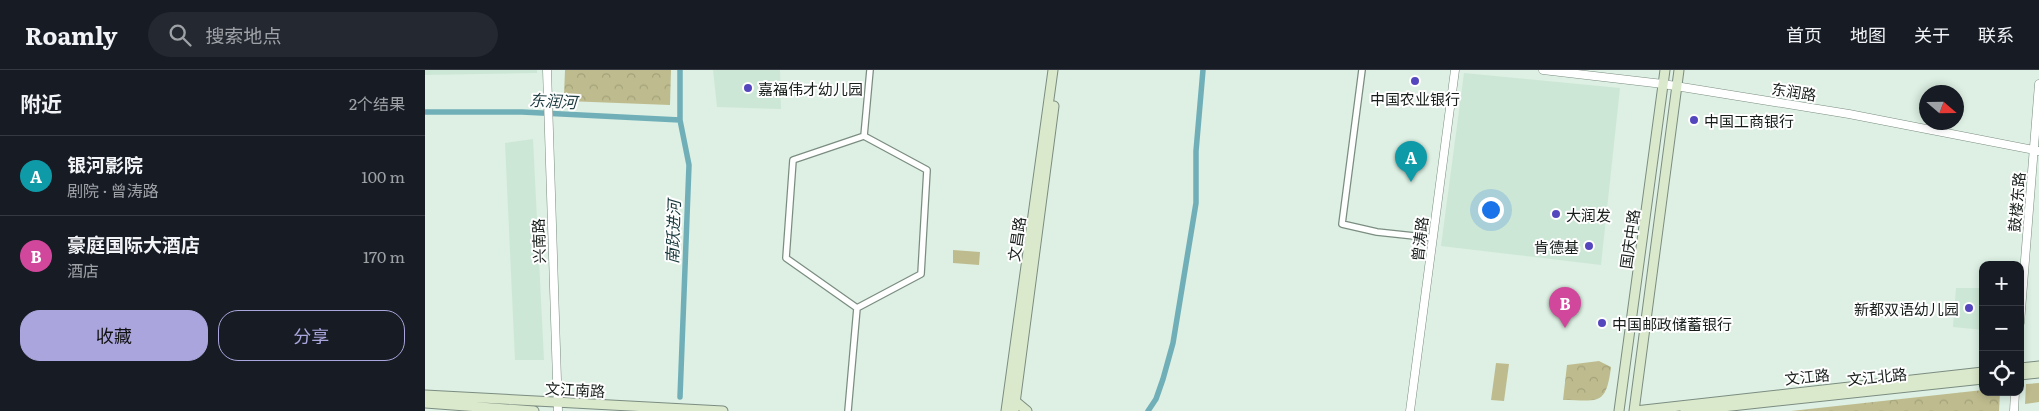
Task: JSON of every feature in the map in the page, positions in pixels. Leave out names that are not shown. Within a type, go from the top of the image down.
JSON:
[{"type":"main road","name":"文昌路","points":[[1014,411],[1009,405],[1053,70]]},
{"type":"main road","name":"文昌路","points":[[1009,405],[1059,70]]},
{"type":"main road","name":"国庆中路","points":[[1619,411],[1665,70]]},
{"type":"main road","points":[[1634,411],[1679,70]]},
{"type":"main road","points":[[2024,368],[2039,366]]},
{"type":"main road","name":"文江路","points":[[1634,411],[1979,372]]},
{"type":"main road","points":[[2024,375],[2039,373]]},
{"type":"main road","name":"文江北路","points":[[1685,411],[1979,379]]},
{"type":"main road","name":"文江南路","points":[[425,395],[558,406],[723,411]]},
{"type":"main road","name":"文江南路","points":[[425,404],[534,411]]},
{"type":"main road","points":[[999,411],[1009,405],[1027,411]]},
{"type":"street","name":"兴南路","points":[[547,70],[558,406]]},
{"type":"street","points":[[864,136],[870,70]]},
{"type":"street","points":[[1362,70],[1342,224],[1377,232],[1433,238]]},
{"type":"street","name":"曾涛路","points":[[1411,411],[1455,70]]},
{"type":"street","name":"东润路","points":[[1543,70],[1677,86],[1849,114],[2037,151]]},
{"type":"street","name":"鼓楼东路","points":[[2022,306],[2037,151],[2039,84]]},
{"type":"street","points":[[864,136],[927,170],[921,274],[857,308],[786,258],[793,160],[864,136]]},
{"type":"street","points":[[848,411],[857,308]]},
{"type":"shaded area","points":[[425,70],[537,70],[537,73],[425,75]]},
{"type":"shaded area","name":"嘉福伟才幼儿园","points":[[713,70],[780,70],[781,109],[717,107]]},
{"type":"shaded area","points":[[1464,73],[1620,88],[1601,265],[1441,246]]},
{"type":"shaded area","points":[[533,139],[544,360],[515,360],[505,143]]},
{"type":"shaded area","name":"新都双语幼儿园","points":[[1956,288],[1979,288],[1979,330],[1953,327]]},
{"type":"green space","points":[[565,70],[671,70],[670,105],[566,101],[564,95]]},
{"type":"green space","points":[[953,250],[980,252],[979,265],[953,263]]},
{"type":"green space","points":[[1599,361],[1611,367],[1609,380],[1603,395],[1592,400],[1563,400],[1567,365]]},
{"type":"green space","points":[[1496,363],[1509,364],[1504,401],[1491,400]]},
{"type":"green space","points":[[2039,383],[2039,402],[2025,404],[2026,384]]},
{"type":"green space","points":[[1979,390],[1979,396],[2000,396],[1999,411],[1791,411]]},
{"type":"waterway","name":"南跃进河","points":[[680,70],[680,120],[689,165],[680,397]]},
{"type":"waterway","points":[[1148,411],[1156,399],[1173,343],[1196,203],[1196,151],[1203,70]]},
{"type":"waterway","name":"东润河","points":[[425,112],[522,112],[680,120]]},
{"type":"place","name":"中国农业银行","points":[[1415,81]]},
{"type":"place","name":"嘉福伟才幼儿园","points":[[748,88]]},
{"type":"place","name":"中国工商银行","points":[[1694,120]]},
{"type":"place","name":"银河影院","points":[[1411,182]]},
{"type":"place","name":"大润发","points":[[1556,214]]},
{"type":"place","name":"肯德基","points":[[1589,246]]},
{"type":"place","name":"新都双语幼儿园","points":[[1969,308]]},
{"type":"place","name":"中国邮政储蓄银行","points":[[1602,323]]},
{"type":"place","name":"豪庭国际大酒店","points":[[1565,328]]}]
